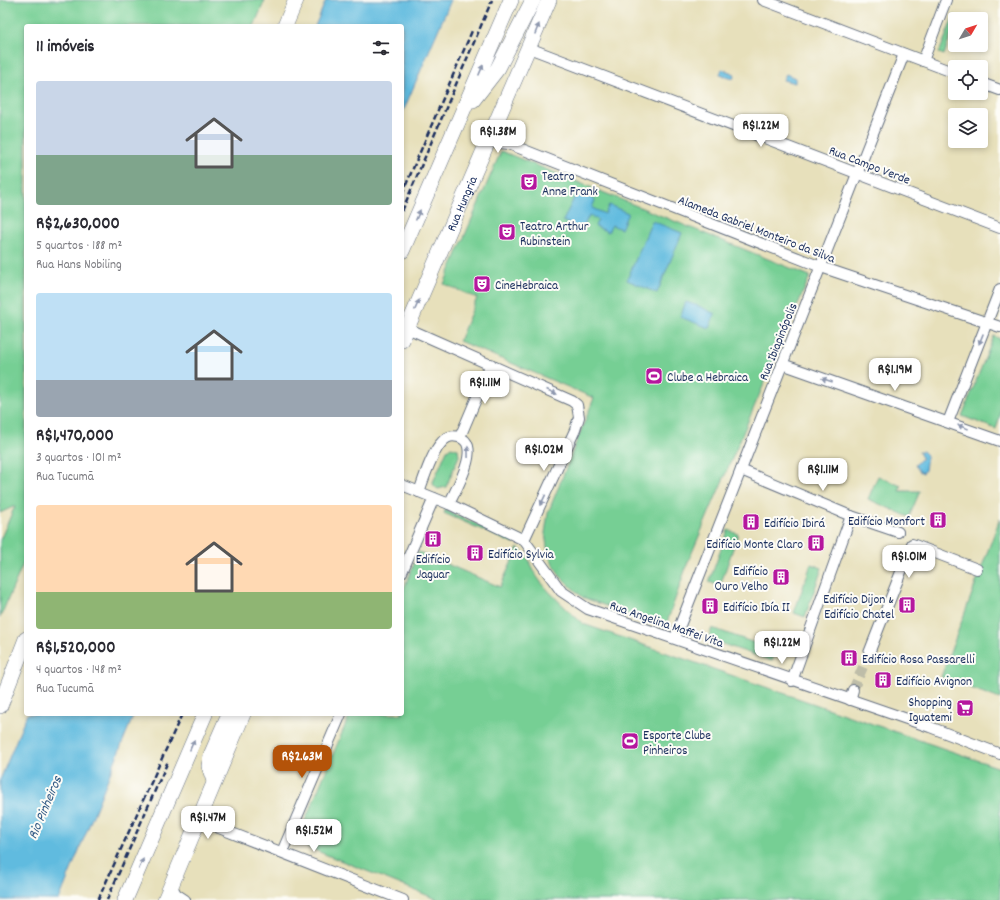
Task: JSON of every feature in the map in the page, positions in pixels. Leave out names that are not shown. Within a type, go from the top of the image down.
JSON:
[{"type":"highway","points":[[286,24],[296,0]]},
{"type":"highway","points":[[404,246],[510,0]]},
{"type":"highway","points":[[463,111],[498,68],[533,0]]},
{"type":"highway","name":"Rua Hungria","points":[[404,334],[549,0]]},
{"type":"highway","points":[[0,706],[24,644]]},
{"type":"highway","points":[[125,900],[205,716]]},
{"type":"highway","points":[[214,781],[209,766],[228,716]]},
{"type":"highway","points":[[165,900],[242,716]]},
{"type":"street","points":[[763,0],[948,70]]},
{"type":"street","points":[[923,61],[946,0]]},
{"type":"street","name":"Rua Campo Verde","points":[[529,48],[1000,228]]},
{"type":"street","name":"Rua Ibiapinópolis","points":[[675,638],[904,54]]},
{"type":"street","points":[[988,86],[1000,90]]},
{"type":"street","points":[[495,126],[509,144]]},
{"type":"street","name":"Alameda Gabriel Monteiro da Silva","points":[[488,142],[509,144],[821,267],[1000,327]]},
{"type":"street","points":[[948,422],[1000,289]]},
{"type":"street","points":[[404,334],[491,364],[572,400],[579,410],[575,430],[524,540]]},
{"type":"street","points":[[460,437],[491,364]]},
{"type":"street","points":[[782,364],[1000,441]]},
{"type":"street","points":[[419,492],[438,447],[447,437],[460,437],[469,447],[469,453],[467,463],[449,504]]},
{"type":"street","points":[[740,470],[851,516],[898,532]]},
{"type":"street","name":"Rua Angelina Maffei Vita","points":[[404,486],[449,504],[524,540],[540,560],[552,580],[572,600],[588,609],[620,621],[675,638],[792,681],[930,727],[1000,754]]},
{"type":"street","points":[[404,567],[434,498]]},
{"type":"street","points":[[792,681],[851,516]]},
{"type":"street","points":[[868,653],[912,544],[977,569]]},
{"type":"street","points":[[850,700],[853,690]]},
{"type":"street","points":[[282,852],[341,716]]},
{"type":"street","points":[[202,813],[209,822],[219,828],[401,900]]},
{"type":"street","points":[[193,834],[206,829],[219,828]]},
{"type":"street","points":[[172,885],[176,894],[185,900]]},
{"type":"green space","points":[[0,0],[265,0],[255,24],[24,24],[24,562],[0,618],[0,540],[15,506],[0,513]]},
{"type":"green space","points":[[948,30],[948,44],[944,55],[939,53]]},
{"type":"green space","name":"Clube a Hebraica","points":[[501,151],[810,276],[688,562],[665,628],[582,597],[560,576],[548,554],[545,533],[548,513],[594,398],[459,341],[477,298],[444,284]]},
{"type":"green space","points":[[994,336],[1000,339],[1000,416],[996,429],[962,416]]},
{"type":"green space","points":[[451,447],[458,449],[459,456],[446,487],[438,489],[434,486],[433,482],[447,450]]},
{"type":"green space","points":[[878,476],[901,486],[899,491],[920,491],[909,517],[868,499]]},
{"type":"green space","points":[[445,510],[515,541],[514,544],[444,513]]},
{"type":"green space","points":[[1000,518],[1000,699],[941,677]]},
{"type":"green space","points":[[728,530],[738,534],[720,586],[709,582]]},
{"type":"green space","name":"Esporte Clube Pinheiros","points":[[518,548],[529,560],[537,576],[545,587],[583,624],[1000,768],[1000,900],[439,900],[302,845],[298,840],[299,835],[349,716],[404,716],[404,588],[419,552],[500,587]]},
{"type":"green space","points":[[811,564],[822,568],[805,617],[794,613]]},
{"type":"green space","points":[[712,628],[766,647],[764,653],[774,656],[772,661],[708,639]]},
{"type":"water","points":[[326,0],[451,0],[404,109],[404,24],[316,24]]},
{"type":"water","points":[[722,69],[735,74],[733,79],[720,75]]},
{"type":"water","points":[[786,74],[795,78],[795,83],[783,80]]},
{"type":"water","points":[[577,192],[595,200],[592,208],[605,214],[609,205],[628,213],[621,229],[612,225],[608,232],[595,226],[598,220],[589,215],[582,230],[563,221]]},
{"type":"water","points":[[652,221],[682,233],[657,293],[627,280]]},
{"type":"water","points":[[686,302],[715,314],[709,328],[680,317]]},
{"type":"water","points":[[923,451],[927,455],[925,470],[923,473],[919,471],[915,465],[922,458],[919,452]]},
{"type":"water","name":"Rio Pinheiros","points":[[26,716],[133,716],[59,900],[0,900],[0,780]]},
{"type":"tunnel","points":[[853,690],[869,653]]},
{"type":"railway","points":[[404,206],[492,0]]},
{"type":"railway","points":[[404,189],[472,31]]},
{"type":"railway","points":[[98,900],[181,716]]},
{"type":"railway","points":[[107,900],[168,761]]},
{"type":"place","name":"Teatro Anne Frank","points":[[529,182]]},
{"type":"place","name":"Teatro Arthur Rubinstein","points":[[507,232]]},
{"type":"place","name":"CineHebraica","points":[[482,284]]},
{"type":"place","name":"Clube a Hebraica","points":[[654,376]]},
{"type":"place","name":"Edifício Monfort","points":[[938,520]]},
{"type":"place","name":"Edifício Ibirá","points":[[751,522]]},
{"type":"place","name":"Edifício Jaguar","points":[[433,539]]},
{"type":"place","name":"Edifício Monte Claro","points":[[816,543]]},
{"type":"place","name":"Edifício Sylvia","points":[[475,553]]},
{"type":"place","name":"Edifício Ouro Velho","points":[[781,577]]},
{"type":"place","name":"Edifício Dijon & Edifício Chatel","points":[[907,605]]},
{"type":"place","name":"Edifício Ibía II","points":[[710,606]]},
{"type":"place","name":"Edifício Rosa Passarelli","points":[[849,658]]},
{"type":"place","name":"Edifício Avignon","points":[[883,680]]},
{"type":"place","name":"Shopping Iguatemi","points":[[965,708]]},
{"type":"place","name":"Esporte Clube Pinheiros","points":[[630,741]]}]
